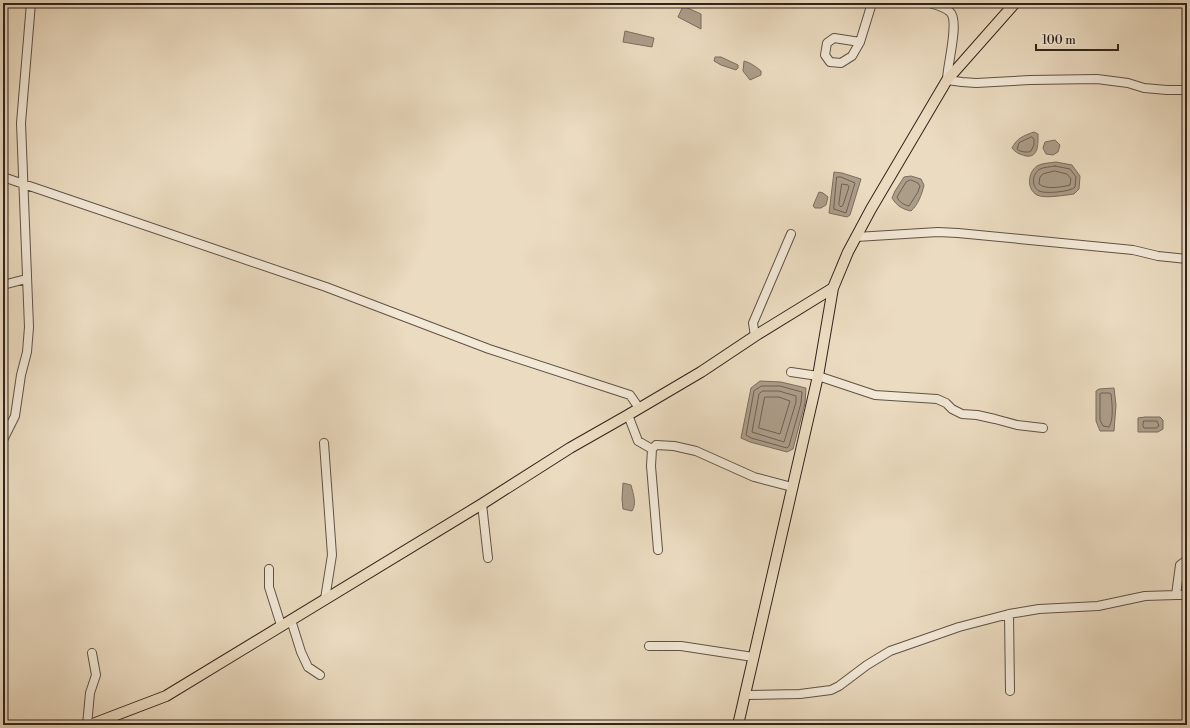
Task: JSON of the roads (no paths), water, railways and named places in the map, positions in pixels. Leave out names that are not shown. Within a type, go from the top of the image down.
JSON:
[{"type":"main road","points":[[738,725],[818,376],[833,288],[856,237],[871,209],[947,80],[1015,3]]},
{"type":"main road","points":[[90,725],[166,696],[482,504],[570,448],[701,372],[754,336],[833,288]]},
{"type":"street","points":[[3,440],[15,416],[21,375],[27,352],[29,327],[26,279],[22,123],[31,3]]},
{"type":"street","points":[[860,42],[872,3]]},
{"type":"street","points":[[930,3],[945,8],[951,12],[955,18],[955,30],[947,69],[947,80],[976,83],[1097,79],[1128,83],[1144,88],[1187,90]]},
{"type":"street","points":[[3,177],[326,287],[489,349],[630,396],[639,408]]},
{"type":"street","points":[[856,237],[938,232],[958,233],[1133,250],[1158,256],[1187,259]]},
{"type":"street","points":[[754,336],[753,323],[791,234]]},
{"type":"street","points":[[3,285],[26,279]]},
{"type":"street","points":[[791,372],[818,376],[875,395],[937,399],[946,403],[952,409],[962,414],[983,416],[1017,425],[1043,428]]},
{"type":"street","points":[[628,415],[638,441],[652,449]]},
{"type":"street","points":[[324,443],[332,555],[325,599]]},
{"type":"street","points":[[658,550],[651,466],[652,449],[656,445],[696,451],[754,477],[792,487]]},
{"type":"street","points":[[482,504],[488,558]]},
{"type":"street","points":[[1176,595],[1180,565],[1187,560]]},
{"type":"street","points":[[269,569],[269,587],[281,625]]},
{"type":"street","points":[[745,694],[800,694],[831,690],[890,651],[959,627],[1010,614],[1039,610],[1098,606],[1145,596],[1187,594]]},
{"type":"street","points":[[1010,614],[1010,691]]},
{"type":"street","points":[[290,620],[308,667],[320,675]]},
{"type":"street","points":[[650,646],[681,646],[753,657]]},
{"type":"street","points":[[86,725],[90,693],[96,675],[92,653]]},
{"type":"water","points":[[683,6],[701,14],[701,29],[678,17]]},
{"type":"water","points":[[625,31],[654,38],[652,47],[623,42]]},
{"type":"water","points":[[715,57],[721,57],[738,65],[738,68],[736,70],[721,65],[714,61]]},
{"type":"water","points":[[744,61],[761,71],[761,75],[750,80],[743,71]]},
{"type":"water","points":[[1034,132],[1038,134],[1038,142],[1036,152],[1033,155],[1026,156],[1020,154],[1012,148],[1021,138]]},
{"type":"water","points":[[1055,140],[1060,145],[1058,152],[1053,155],[1046,154],[1043,148],[1045,142]]},
{"type":"water","points":[[1056,162],[1072,165],[1080,176],[1079,189],[1074,194],[1050,197],[1037,195],[1033,192],[1030,185],[1030,176],[1032,172],[1039,165]]},
{"type":"water","points":[[834,172],[861,179],[850,215],[847,217],[829,213]]},
{"type":"water","points":[[911,176],[921,179],[924,185],[916,206],[911,211],[900,207],[892,198],[904,177]]},
{"type":"water","points":[[819,192],[828,197],[826,205],[821,208],[815,208],[813,206]]},
{"type":"water","points":[[760,381],[781,382],[806,388],[805,403],[793,449],[787,452],[750,442],[741,438],[751,388]]},
{"type":"water","points":[[1114,388],[1116,405],[1114,431],[1100,431],[1096,421],[1096,391],[1099,389]]},
{"type":"water","points":[[1160,417],[1163,420],[1163,429],[1158,432],[1138,432],[1138,418]]},
{"type":"water","points":[[623,483],[631,485],[634,495],[634,505],[632,511],[623,509]]}]
